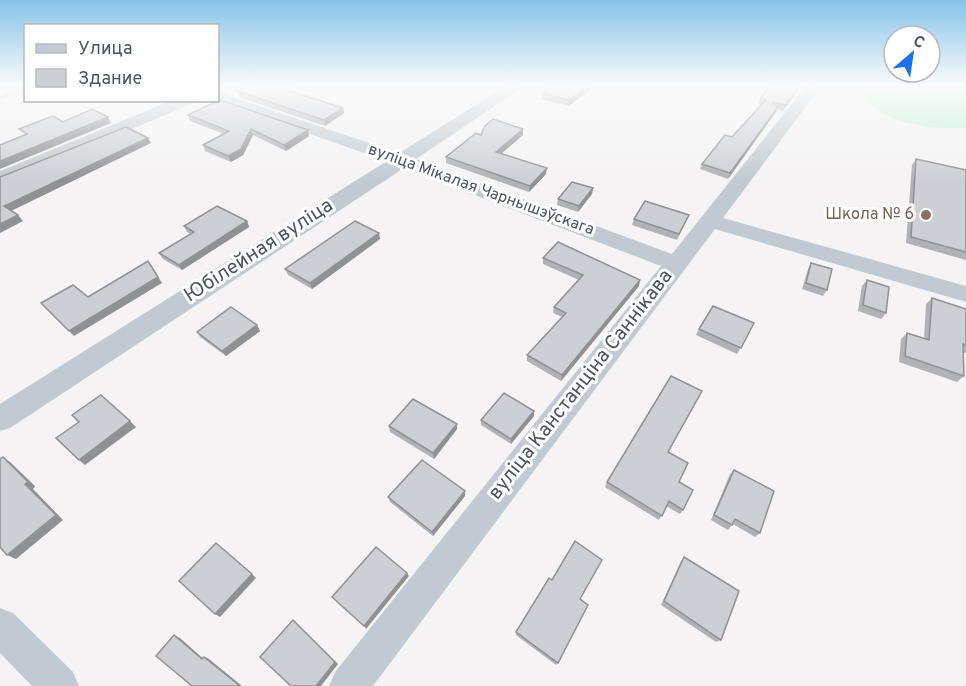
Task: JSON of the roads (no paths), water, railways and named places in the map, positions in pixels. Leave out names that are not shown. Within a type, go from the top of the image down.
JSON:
[{"type":"street","points":[[0,178],[147,117]]},
{"type":"street","name":"вуліца Мікалая Чарнышэўскага","points":[[276,117],[401,160],[675,263]]},
{"type":"street","name":"Юбілейная вуліца","points":[[0,419],[469,117]]},
{"type":"street","name":"вуліца Канстанціна Саннікава","points":[[349,686],[790,117]]},
{"type":"street","points":[[709,221],[966,294]]},
{"type":"street","points":[[0,626],[59,686]]},
{"type":"place","name":"Школа № 6","points":[[926,215]]}]
